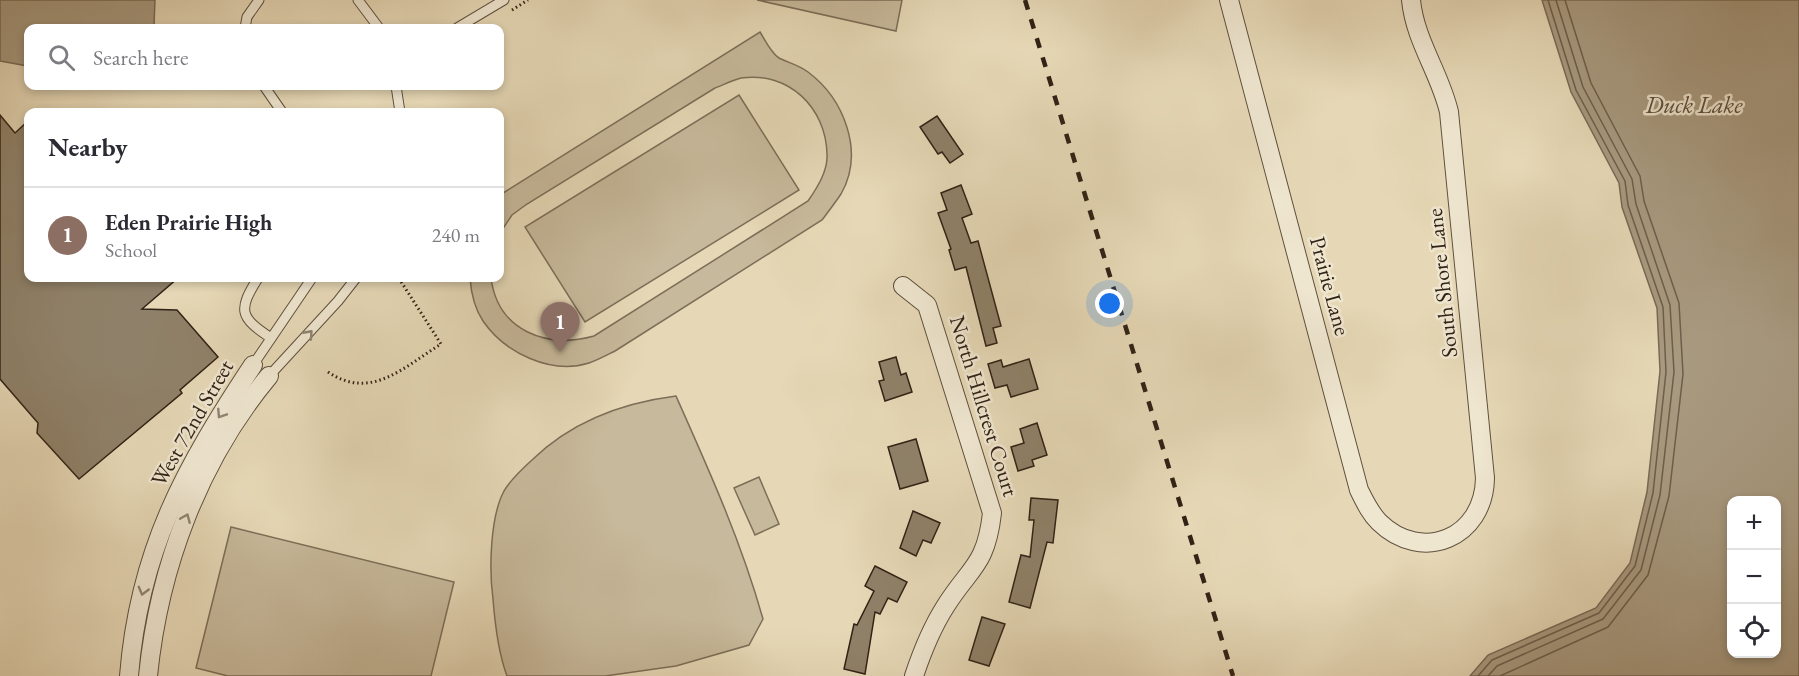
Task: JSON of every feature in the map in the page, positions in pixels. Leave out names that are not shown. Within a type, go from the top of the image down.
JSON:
[{"type":"street","name":"Prairie Lane","points":[[1229,0],[1359,490],[1367,507],[1379,522],[1393,533],[1414,540],[1435,542]]},
{"type":"street","name":"South Shore Lane","points":[[1411,0],[1423,48],[1444,93],[1449,112],[1485,478],[1485,496],[1478,513],[1467,528],[1452,538],[1435,542]]},
{"type":"street","name":"North Hillcrest Court","points":[[903,286],[927,305],[992,513],[989,537],[982,558],[945,607],[927,641],[914,676]]},
{"type":"street","name":"West 72nd Street","points":[[129,676],[138,608],[157,540],[180,485],[205,437],[253,365]]},
{"type":"street","name":"West 72nd Street","points":[[148,676],[158,604],[181,531],[220,446],[269,376]]},
{"type":"lane","points":[[246,24],[247,17],[259,0]]},
{"type":"lane","points":[[358,0],[376,24]]},
{"type":"lane","points":[[465,24],[504,0]]},
{"type":"lane","points":[[267,90],[279,108]]},
{"type":"lane","points":[[397,90],[399,108]]},
{"type":"lane","points":[[256,282],[245,299],[244,311],[252,325],[271,338]]},
{"type":"lane","name":"West 72nd Street","points":[[253,365],[309,282]]},
{"type":"lane","name":"West 72nd Street","points":[[269,376],[353,282]]},
{"type":"path","points":[[328,372],[342,382],[353,384],[378,382],[441,344],[401,282]]},
{"type":"shaded area","points":[[757,0],[902,0],[896,31]]},
{"type":"shaded area","points":[[760,32],[776,56],[805,70],[821,83],[841,111],[851,144],[848,178],[841,194],[822,220],[615,351],[592,362],[574,366],[545,363],[516,352],[503,343],[480,316],[470,282],[492,282],[495,296],[503,311],[527,332],[559,340],[594,336],[808,201],[826,167],[825,137],[820,122],[802,96],[789,87],[775,80],[758,77],[741,78],[715,88],[527,204],[512,215],[504,227],[504,192]]},
{"type":"shaded area","points":[[739,95],[799,190],[585,322],[525,227]]},
{"type":"shaded area","points":[[676,396],[735,534],[763,619],[749,645],[676,666],[605,676],[507,676],[497,638],[491,574],[493,529],[504,491],[517,474],[547,446],[581,424],[636,403]]},
{"type":"shaded area","points":[[759,477],[779,524],[755,535],[734,488]]},
{"type":"shaded area","points":[[231,527],[454,582],[431,676],[228,676],[196,668]]},
{"type":"water","points":[[0,0],[155,0],[154,24],[24,24],[24,65],[0,61]]},
{"type":"water","name":"Duck Lake","points":[[1542,0],[1799,0],[1799,676],[1470,676],[1488,655],[1596,608],[1630,563],[1647,492],[1660,371],[1657,308],[1622,207],[1619,183],[1571,92]]},
{"type":"building","points":[[0,115],[15,133],[24,125],[24,282],[173,282],[142,309],[177,310],[218,357],[180,390],[182,393],[79,479],[37,433],[38,423],[0,379]]},
{"type":"building","points":[[937,116],[963,154],[950,163],[942,152],[938,154],[920,127]]},
{"type":"building","points":[[961,185],[972,214],[962,218],[971,243],[978,241],[1001,326],[993,328],[997,343],[986,346],[966,267],[955,270],[949,250],[951,249],[938,213],[947,210],[941,193]]},
{"type":"building","points":[[896,357],[901,375],[906,373],[912,392],[885,401],[879,381],[884,380],[879,362]]},
{"type":"building","points":[[1029,359],[1038,389],[1011,397],[1007,385],[995,388],[988,364],[1001,360],[1003,367]]},
{"type":"building","points":[[1037,423],[1047,455],[1032,460],[1034,466],[1018,471],[1011,447],[1024,443],[1020,429]]},
{"type":"building","points":[[916,439],[928,481],[900,489],[888,447]]},
{"type":"building","points":[[1031,498],[1058,500],[1053,543],[1047,542],[1030,608],[1009,602],[1021,555],[1030,557],[1034,520],[1029,520]]},
{"type":"building","points":[[913,511],[940,523],[931,543],[923,540],[916,556],[900,548]]},
{"type":"building","points":[[875,566],[907,582],[897,602],[888,598],[880,614],[875,612],[865,674],[844,669],[854,624],[857,625],[874,591],[865,586]]},
{"type":"building","points":[[982,617],[1005,624],[989,666],[969,660]]},
{"type":"railway","points":[[1025,0],[1233,676]]},
{"type":"place","name":"Eden Prairie High","points":[[560,352]]}]
